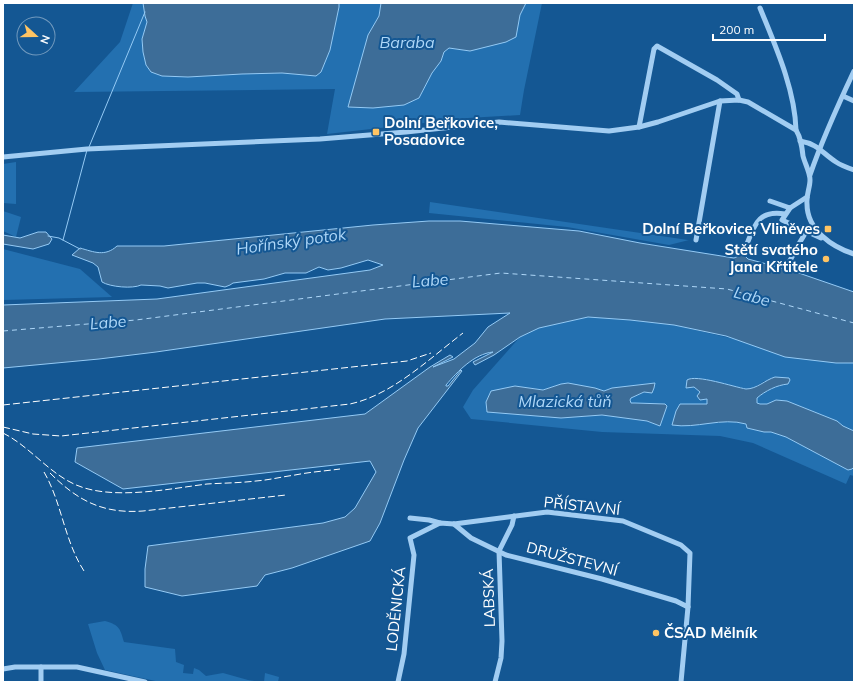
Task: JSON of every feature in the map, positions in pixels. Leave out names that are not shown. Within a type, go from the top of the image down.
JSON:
[{"type":"street","points":[[760,8],[784,68],[796,119],[796,130]]},
{"type":"street","points":[[639,127],[654,49],[657,46],[717,80],[737,94],[739,100]]},
{"type":"street","points":[[824,239],[818,233],[807,210],[810,175],[819,148],[854,71]]},
{"type":"street","points":[[843,96],[854,101]]},
{"type":"street","points":[[3,157],[88,149],[320,139],[499,122],[603,130],[639,127],[664,121],[720,101],[739,100],[748,102],[796,130],[799,135],[804,161],[810,175]]},
{"type":"street","points":[[696,240],[720,101]]},
{"type":"street","points":[[800,141],[817,146],[836,162],[854,170]]},
{"type":"street","points":[[807,197],[790,208],[782,220],[854,254]]},
{"type":"street","points":[[770,200],[790,208]]},
{"type":"street","points":[[744,251],[760,218],[776,212],[785,214]]},
{"type":"street","points":[[787,266],[806,232]]},
{"type":"street","name":"PŘÍSTAVNÍ","points":[[410,518],[454,524],[547,512],[623,521],[681,545],[690,553],[688,608]]},
{"type":"street","name":"LABSKÁ","points":[[495,682],[501,658],[499,551],[512,525],[514,516]]},
{"type":"street","name":"LODĚNICKÁ","points":[[398,682],[404,654],[414,555],[410,538],[440,523]]},
{"type":"street","name":"DRUŽSTEVNÍ","points":[[454,524],[471,538],[506,555],[588,575],[676,601],[688,608]]},
{"type":"street","points":[[681,682],[688,608]]},
{"type":"street","points":[[3,669],[15,667],[77,667],[145,682]]},
{"type":"street","points":[[41,667],[41,682]]},
{"type":"shaded area","points":[[133,3],[143,3],[147,22],[142,39],[146,65],[151,72],[162,76],[188,77],[282,73],[316,76],[321,72],[330,50],[339,3],[381,3],[379,16],[368,35],[419,98],[432,73],[441,61],[444,52],[449,48],[470,51],[486,46],[518,23],[526,3],[542,3],[520,115],[468,118],[327,134],[335,89],[74,92],[120,42]]},
{"type":"shaded area","points":[[16,162],[16,204],[3,203],[3,164]]},
{"type":"shaded area","points":[[430,202],[689,240],[669,245],[567,227],[429,213]]},
{"type":"shaded area","points":[[3,211],[21,217],[16,237],[3,231]]},
{"type":"shaded area","points":[[3,249],[80,269],[112,297],[3,300]]},
{"type":"shaded area","points":[[588,317],[630,320],[674,325],[836,363],[854,363],[854,431],[843,426],[837,421],[800,406],[776,400],[767,404],[757,403],[757,398],[764,393],[775,387],[788,384],[764,381],[752,389],[746,389],[704,379],[690,378],[694,387],[707,399],[707,404],[718,423],[739,422],[746,424],[747,428],[764,432],[771,431],[786,437],[848,470],[854,467],[854,476],[850,475],[846,484],[753,443],[720,436],[602,432],[471,419],[463,407],[473,390],[520,337],[539,328]],"holes":[[[568,383],[604,391],[612,388],[654,383],[654,388],[630,399],[631,403],[665,404],[660,426],[647,421],[602,415],[561,418],[487,411],[486,402],[515,386],[543,390]]]},
{"type":"shaded area","points":[[105,621],[114,624],[119,628],[124,642],[175,649],[176,662],[184,665],[183,673],[193,674],[194,668],[206,676],[223,673],[262,682],[160,682],[105,670],[97,653],[88,624]]},
{"type":"shaded area","points":[[265,673],[279,677],[278,682],[264,682]]},
{"type":"water","points":[[143,3],[339,3],[339,7],[330,50],[321,72],[316,76],[282,73],[188,77],[162,76],[151,72],[146,65],[142,39],[147,22]]},
{"type":"water","name":"Baraba","points":[[381,3],[526,3],[520,15],[516,37],[506,42],[470,51],[449,48],[444,52],[441,61],[432,73],[419,98],[404,105],[373,108],[348,107],[368,35],[379,16]]},
{"type":"water","name":"Labe","points":[[429,221],[460,221],[579,231],[640,243],[734,258],[743,254],[748,259],[793,271],[854,292],[854,363],[836,363],[785,357],[726,336],[674,325],[630,320],[588,317],[539,328],[520,337],[494,355],[475,365],[473,362],[493,352],[479,356],[461,369],[446,385],[448,386],[461,370],[462,371],[418,428],[380,523],[370,541],[292,568],[265,575],[257,586],[182,596],[145,587],[145,569],[148,546],[323,523],[345,517],[355,508],[376,472],[370,461],[123,489],[75,462],[77,448],[365,414],[430,367],[450,355],[453,357],[433,367],[454,359],[475,343],[488,327],[510,313],[385,319],[156,352],[3,368],[3,305],[157,299],[370,270],[383,265],[368,260],[341,268],[328,270],[319,267],[306,273],[285,273],[264,279],[233,283],[225,287],[197,283],[168,288],[141,285],[122,287],[102,282],[98,267],[93,263],[72,255],[80,248],[104,253],[117,246],[164,246],[373,225]]},
{"type":"water","points":[[38,232],[46,232],[52,239],[49,244],[33,249],[3,244],[3,235],[20,238]]},
{"type":"water","points":[[775,377],[789,378],[790,380],[788,384],[775,387],[760,395],[757,398],[757,403],[767,404],[776,400],[787,401],[837,421],[843,426],[854,431],[854,467],[852,469],[848,470],[786,437],[771,432],[747,428],[746,424],[737,422],[718,422],[690,426],[672,425],[676,411],[680,404],[707,404],[707,399],[700,400],[697,396],[700,392],[694,387],[686,388],[687,380],[706,380],[750,389]]},
{"type":"water","name":"Mlazická tůň","points":[[568,383],[604,391],[612,388],[655,383],[652,393],[644,392],[631,398],[631,403],[665,404],[667,406],[660,426],[647,421],[602,415],[561,418],[487,412],[486,402],[491,391],[515,386],[543,390]]},
{"type":"waterway","points":[[89,147],[145,12]]},
{"type":"waterway","points":[[63,240],[87,150]]},
{"type":"waterway","name":"Hořínský potok","points":[[48,236],[59,238],[80,249]]},
{"type":"ferry route","points":[[3,331],[136,320],[501,273],[727,289],[854,323]]},
{"type":"railway","points":[[3,427],[33,434],[61,436],[350,404],[381,393],[410,375],[463,333]]},
{"type":"railway","points":[[3,405],[407,361],[431,353]]},
{"type":"railway","points":[[3,433],[12,438],[65,479],[88,489],[104,492],[122,493],[157,491],[207,484],[261,481],[340,469]]},
{"type":"railway","points":[[44,472],[55,496],[72,547],[84,571]]},
{"type":"railway","points":[[50,473],[60,483],[81,498],[103,508],[116,510],[143,511],[286,495]]},
{"type":"place","name":"Dolní Beřkovice, Posadovice","points":[[376,132]]},
{"type":"place","name":"Dolní Beřkovice, Vliněves","points":[[828,229]]},
{"type":"place","name":"Stětí svatého Jana Křtitele","points":[[826,259]]},
{"type":"place","name":"ČSAD Mělník","points":[[656,633]]}]
